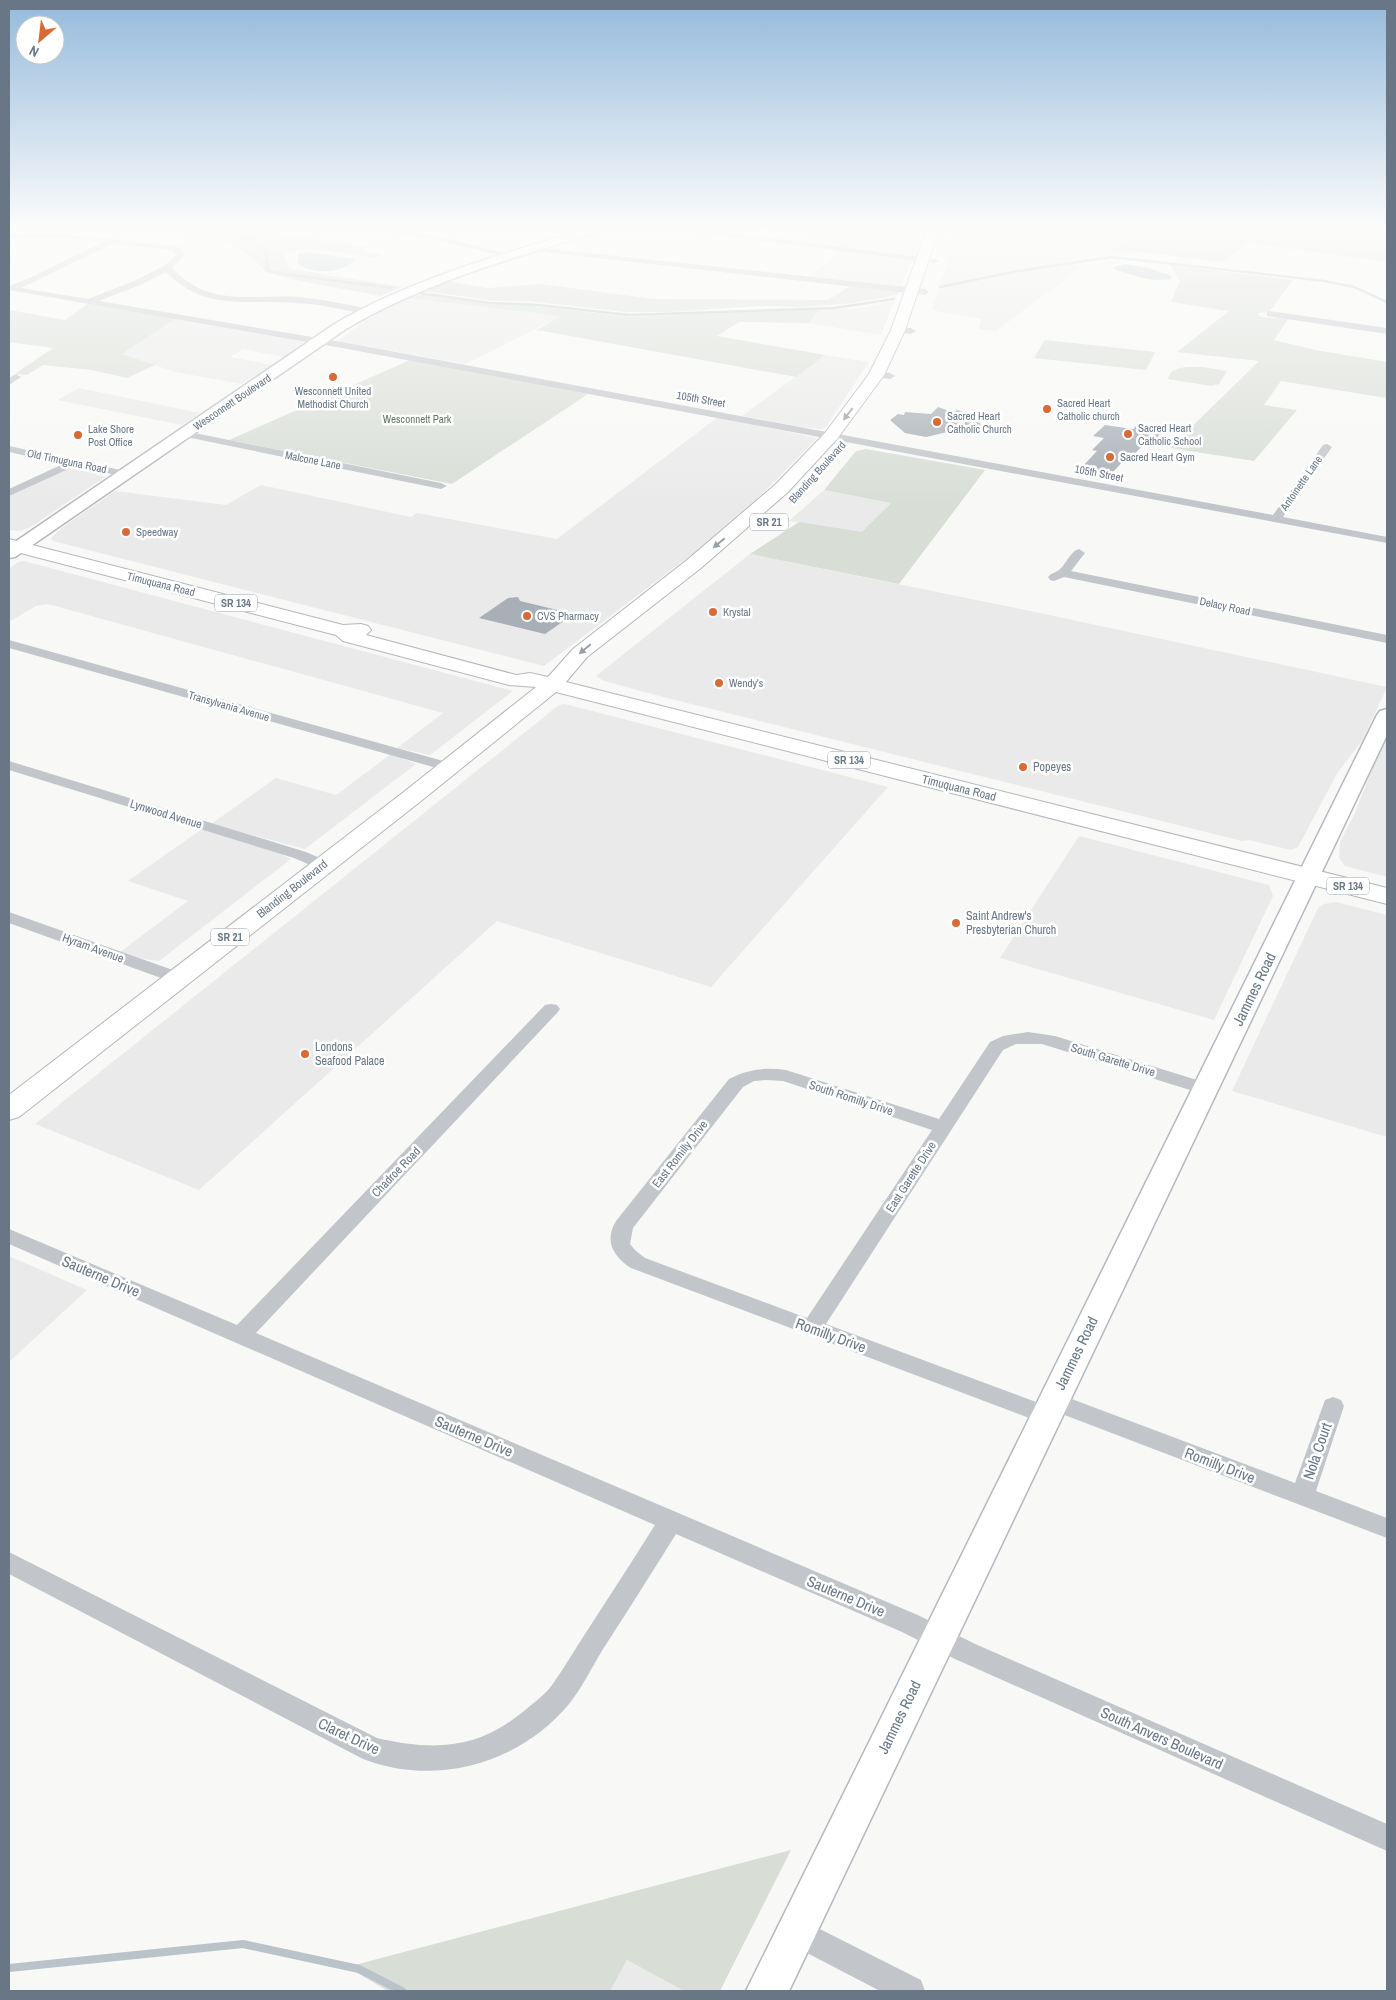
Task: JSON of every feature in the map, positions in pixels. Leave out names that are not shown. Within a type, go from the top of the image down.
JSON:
[{"type":"main road","name":"Blanding Boulevard","points":[[762,517],[782,488],[867,413],[883,375],[903,354],[905,331],[909,319]]},
{"type":"main road","name":"Blanding Boulevard","points":[[552,685],[580,653],[694,564],[762,517],[782,510],[819,474],[839,437]]},
{"type":"main road","points":[[782,488],[777,499],[782,510]]},
{"type":"main road","points":[[745,543],[744,535],[766,516],[762,517]]},
{"type":"main road","name":"Timuquana Road","points":[[12,548],[343,631],[350,637],[516,681],[530,679],[1387,896]]},
{"type":"main road","points":[[651,619],[716,568]]},
{"type":"main road","name":"Blanding Boulevard","points":[[9,1110],[552,685],[600,659]]},
{"type":"street","name":"105th Street","points":[[189,319],[839,437],[1387,540]]},
{"type":"street","name":"Wesconnett Boulevard","points":[[12,548],[354,319]]},
{"type":"street","points":[[1307,319],[1387,331]]},
{"type":"street","name":"Malcone Lane","points":[[185,434],[441,486]]},
{"type":"street","name":"Antoinette Lane","points":[[1276,519],[1326,447]]},
{"type":"street","name":"Old Timuguna Road","points":[[9,449],[125,474]]},
{"type":"street","points":[[9,493],[73,463]]},
{"type":"street","name":"Delacy Road","points":[[1079,554],[1059,575],[1387,639]]},
{"type":"street","name":"Transylvania Avenue","points":[[9,644],[449,767]]},
{"type":"street","name":"Jammes Road","points":[[767,1991],[1387,715]]},
{"type":"street","name":"Lynwood Avenue","points":[[9,765],[290,852],[323,864]]},
{"type":"street","name":"Hyram Avenue","points":[[9,918],[178,978]]},
{"type":"street","name":"Chadroe Road","points":[[240,1336],[551,1009]]},
{"type":"street","name":"South Garette Drive","points":[[1019,1036],[1049,1040],[1206,1089]]},
{"type":"street","name":"East Garette Drive","points":[[812,1328],[996,1046],[1007,1039],[1019,1036]]},
{"type":"street","name":"South Romilly Drive","points":[[758,1074],[786,1076],[944,1127]]},
{"type":"street","name":"East Romilly Drive","points":[[621,1248],[619,1238],[623,1226],[736,1083],[747,1076],[758,1074]]},
{"type":"street","name":"Sauterne Drive","points":[[9,1236],[911,1624],[937,1638]]},
{"type":"street","name":"Romilly Drive","points":[[621,1248],[638,1263],[812,1328],[1049,1408],[1302,1496],[1387,1528]]},
{"type":"street","name":"Nola Court","points":[[1302,1496],[1333,1406]]},
{"type":"street","name":"Claret Drive","points":[[9,1562],[374,1750],[412,1758],[448,1758],[480,1752],[509,1739],[538,1718],[560,1695],[671,1521]]},
{"type":"street","name":"South Anvers Boulevard","points":[[937,1638],[1387,1838]]},
{"type":"street","points":[[796,1932],[910,1991]]},
{"type":"shaded area","points":[[175,319],[184,319],[305,341],[284,357],[243,349],[230,357],[272,365],[242,384],[175,372],[122,354]]},
{"type":"shaded area","points":[[368,319],[555,319],[465,364],[338,341]]},
{"type":"shaded area","points":[[812,319],[887,319],[881,335],[809,323]]},
{"type":"shaded area","points":[[981,319],[1012,319],[996,331],[979,329]]},
{"type":"shaded area","points":[[825,355],[869,362],[826,427],[821,429],[802,427],[742,416]]},
{"type":"shaded area","points":[[79,388],[200,413],[182,425],[57,400]]},
{"type":"shaded area","points":[[718,417],[817,438],[759,497],[695,552],[544,666],[53,541],[51,538],[63,527],[115,491],[226,505],[261,485],[411,517],[417,513],[557,539]]},
{"type":"shaded area","points":[[75,467],[105,477],[29,528],[19,531],[9,530],[9,496],[68,468]]},
{"type":"shaded area","points":[[824,490],[891,503],[862,533],[789,521]]},
{"type":"shaded area","points":[[750,554],[1387,687],[1362,741],[1338,772],[1298,847],[1291,850],[1249,840],[1242,841],[663,697],[604,681],[596,676]]},
{"type":"shaded area","points":[[24,561],[513,691],[430,755],[397,748],[443,713],[48,604],[36,606],[9,622],[9,569],[18,562]]},
{"type":"shaded area","points":[[565,704],[888,787],[711,987],[497,921],[199,1190],[35,1124],[559,705]]},
{"type":"shaded area","points":[[1387,732],[1387,877],[1345,866],[1339,858],[1340,842],[1355,813]]},
{"type":"shaded area","points":[[391,754],[416,764],[305,849],[211,824],[276,778],[336,795]]},
{"type":"shaded area","points":[[202,829],[281,854],[291,859],[159,961],[120,952],[188,901],[128,881]]},
{"type":"shaded area","points":[[1079,836],[1269,885],[1273,896],[1214,1020],[1000,958]]},
{"type":"shaded area","points":[[1336,902],[1387,915],[1387,1137],[1232,1091],[1318,908],[1324,904]]},
{"type":"shaded area","points":[[9,1256],[87,1290],[9,1362]]},
{"type":"shaded area","points":[[627,1960],[684,1991],[610,1991]]},
{"type":"green space","points":[[9,319],[175,319],[122,354],[155,365],[127,378],[92,370],[43,365],[27,375],[15,374],[53,348],[9,342]]},
{"type":"green space","points":[[555,319],[812,319],[809,323],[739,322],[717,336],[825,355],[796,377],[537,330]]},
{"type":"green space","points":[[1218,319],[1288,319],[1274,340],[1315,350],[1387,362],[1387,398],[1281,381],[1264,405],[1297,410],[1254,461],[1170,448],[1259,361],[1177,352]]},
{"type":"green space","points":[[1045,340],[1155,352],[1146,370],[1034,358]]},
{"type":"green space","name":"Wesconnett Park","points":[[410,360],[588,394],[452,484],[229,440]]},
{"type":"green space","points":[[1187,367],[1203,367],[1227,371],[1219,384],[1211,386],[1168,379],[1173,371]]},
{"type":"green space","points":[[866,449],[985,470],[899,584],[750,554],[799,522],[862,532],[891,503],[824,490],[856,451]]},
{"type":"green space","points":[[791,1850],[720,1991],[684,1991],[627,1960],[610,1991],[388,1991],[347,1967]]},
{"type":"building","name":"Sacred Heart Catholic Church","points":[[938,407],[952,412],[958,410],[975,416],[979,415],[981,428],[969,428],[970,434],[952,431],[926,437],[905,433],[890,420],[898,414],[904,415],[905,412],[931,414]]},
{"type":"building","points":[[1105,425],[1133,429],[1136,426],[1163,431],[1150,445],[1144,444],[1132,457],[1128,456],[1112,473],[1081,468],[1097,451],[1092,450],[1104,438],[1093,436]]},
{"type":"building","name":"CVS Pharmacy","points":[[518,597],[520,601],[574,614],[545,634],[479,618],[508,598]]},
{"type":"waterway","points":[[9,1968],[243,1944],[359,1969],[402,1991]]},
{"type":"place","name":"Wesconnett United Methodist Church","points":[[333,377]]},
{"type":"place","name":"Sacred Heart Catholic church","points":[[1047,409]]},
{"type":"place","name":"Sacred Heart Catholic Church","points":[[937,422]]},
{"type":"place","name":"Sacred Heart Catholic School","points":[[1128,434]]},
{"type":"place","name":"Lake Shore Post Office","points":[[78,435]]},
{"type":"place","name":"Sacred Heart Gym","points":[[1110,457]]},
{"type":"place","name":"Speedway","points":[[126,532]]},
{"type":"place","name":"Krystal","points":[[713,612]]},
{"type":"place","name":"CVS Pharmacy","points":[[527,616]]},
{"type":"place","name":"Wendy's","points":[[719,683]]},
{"type":"place","name":"Popeyes","points":[[1023,767]]},
{"type":"place","name":"Saint Andrew's Presbyterian Church","points":[[956,923]]},
{"type":"place","name":"Londons Seafood Palace","points":[[305,1054]]}]
